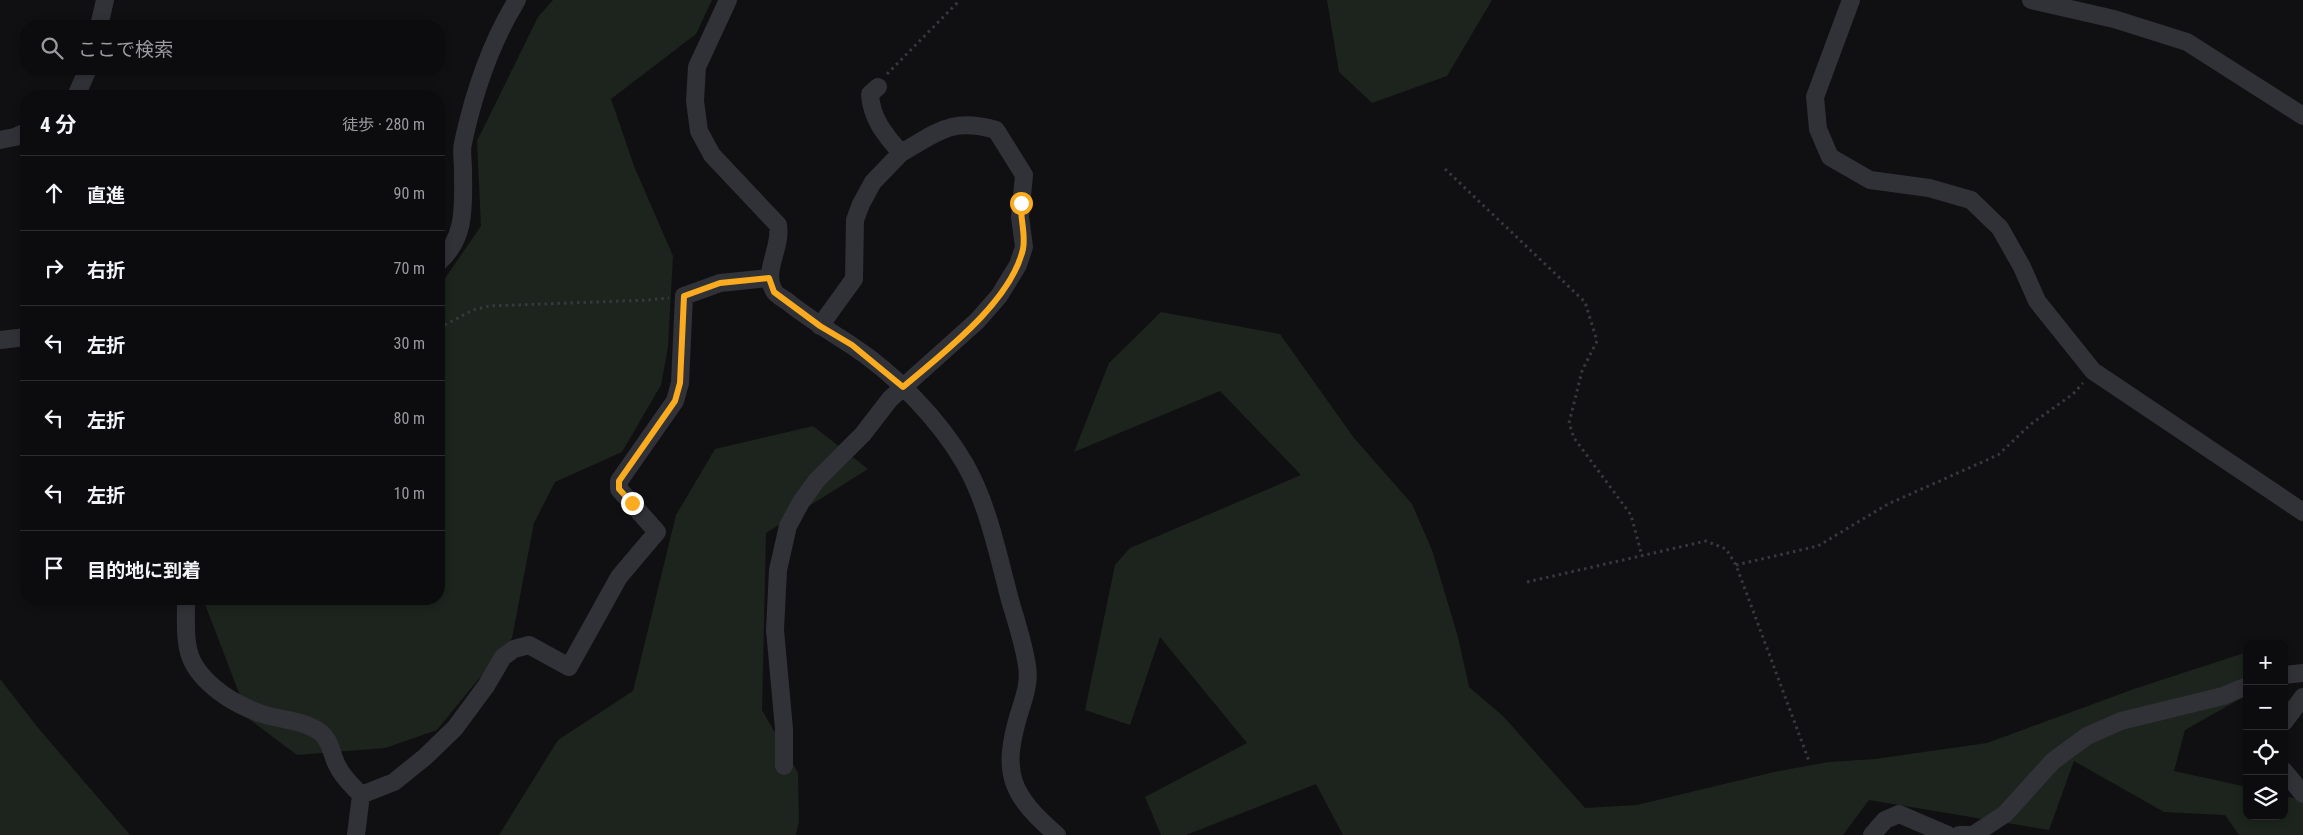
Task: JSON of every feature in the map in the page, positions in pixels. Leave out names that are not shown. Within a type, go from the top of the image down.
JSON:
[{"type":"street","points":[[100,20],[105,0]]},
{"type":"street","points":[[445,250],[462,227],[462,146],[475,90],[501,27],[517,0]]},
{"type":"street","points":[[728,0],[697,67],[695,101],[699,131],[712,155],[778,225],[780,236],[769,278],[774,292],[820,326],[852,345],[903,387],[942,432],[965,464],[995,543],[1028,667],[1026,689],[1012,736],[1010,762],[1016,791],[1035,816],[1057,835]]},
{"type":"street","points":[[1851,0],[1815,97],[1818,129],[1830,157],[1870,180],[1928,188],[1971,200],[2000,228],[2022,267],[2037,301],[2093,370],[2303,512]]},
{"type":"street","points":[[2032,0],[2114,18],[2187,42],[2303,116]]},
{"type":"street","points":[[79,90],[85,75]]},
{"type":"street","points":[[878,87],[870,94],[870,109],[880,126],[901,152]]},
{"type":"street","points":[[784,766],[784,729],[775,630],[778,570],[788,526],[801,502],[817,480],[863,434],[890,399],[977,321],[999,296],[1018,264],[1024,247],[1020,217],[1024,175],[996,130],[976,124],[948,126],[901,152],[873,182],[855,220],[854,279],[820,326]]},
{"type":"street","points":[[0,140],[20,135]]},
{"type":"street","points":[[361,795],[394,782],[455,728],[486,686],[503,657],[514,649],[529,645],[569,667],[615,583],[657,532],[619,489],[619,481],[675,401],[680,383],[684,296],[720,283],[769,278]]},
{"type":"street","points":[[0,340],[20,338]]},
{"type":"street","points":[[186,605],[188,648],[193,665],[203,680],[232,700],[262,714],[311,726],[322,733],[330,745],[337,766],[361,795],[356,835]]},
{"type":"street","points":[[2288,675],[2303,673]]},
{"type":"street","points":[[1959,835],[1973,834],[2005,814],[2053,761],[2087,736],[2121,721],[2223,696],[2243,688]]},
{"type":"street","points":[[2288,717],[2303,697]]},
{"type":"street","points":[[2287,775],[2303,794]]},
{"type":"street","points":[[1872,835],[1885,820],[1899,814],[1948,835]]},
{"type":"path","points":[[878,87],[879,82],[960,0]]},
{"type":"path","points":[[1445,169],[1585,302],[1597,341],[1582,371],[1569,424],[1574,438],[1631,515],[1642,556]]},
{"type":"path","points":[[445,325],[473,310],[489,306],[648,300],[684,296]]},
{"type":"path","points":[[1736,566],[1818,546],[1888,504],[1998,455],[2031,424],[2073,394],[2093,370]]},
{"type":"path","points":[[1527,582],[1706,541],[1726,549],[1736,566],[1809,761]]},
{"type":"shaded area","points":[[553,0],[712,0],[696,34],[611,99],[634,166],[673,256],[668,347],[661,385],[622,452],[555,482],[534,523],[512,638],[437,730],[385,748],[297,755],[249,719],[205,605],[445,605],[445,278],[481,226],[477,141],[538,17]]},
{"type":"shaded area","points":[[1327,0],[1492,0],[1447,76],[1372,103],[1339,72]]},
{"type":"shaded area","points":[[1161,312],[1280,334],[1354,438],[1412,504],[1432,550],[1458,637],[1469,687],[1503,716],[1585,808],[1637,805],[1774,772],[1829,762],[1875,759],[1987,743],[2134,689],[2243,653],[2243,697],[2185,730],[2174,771],[2243,786],[2243,820],[2288,820],[2288,797],[2303,800],[2303,835],[2239,835],[2225,815],[2164,812],[2074,761],[2049,830],[1869,800],[1843,835],[1343,835],[1316,784],[1186,835],[1161,835],[1145,797],[1247,743],[1160,637],[1130,725],[1085,710],[1115,565],[1130,548],[1301,475],[1220,391],[1074,452],[1109,363]]},
{"type":"shaded area","points":[[813,426],[868,469],[766,533],[762,710],[798,773],[799,821],[796,835],[499,835],[558,740],[633,691],[676,515],[715,449]]},
{"type":"shaded area","points":[[0,679],[39,729],[130,835],[0,835]]},
{"type":"route","points":[[632,503],[619,489],[619,481],[675,401],[680,383],[684,296],[720,283],[769,278],[774,292],[820,326],[852,345],[903,387],[945,352],[977,321],[999,296],[1018,264],[1024,247],[1020,217],[1021,203]]}]
